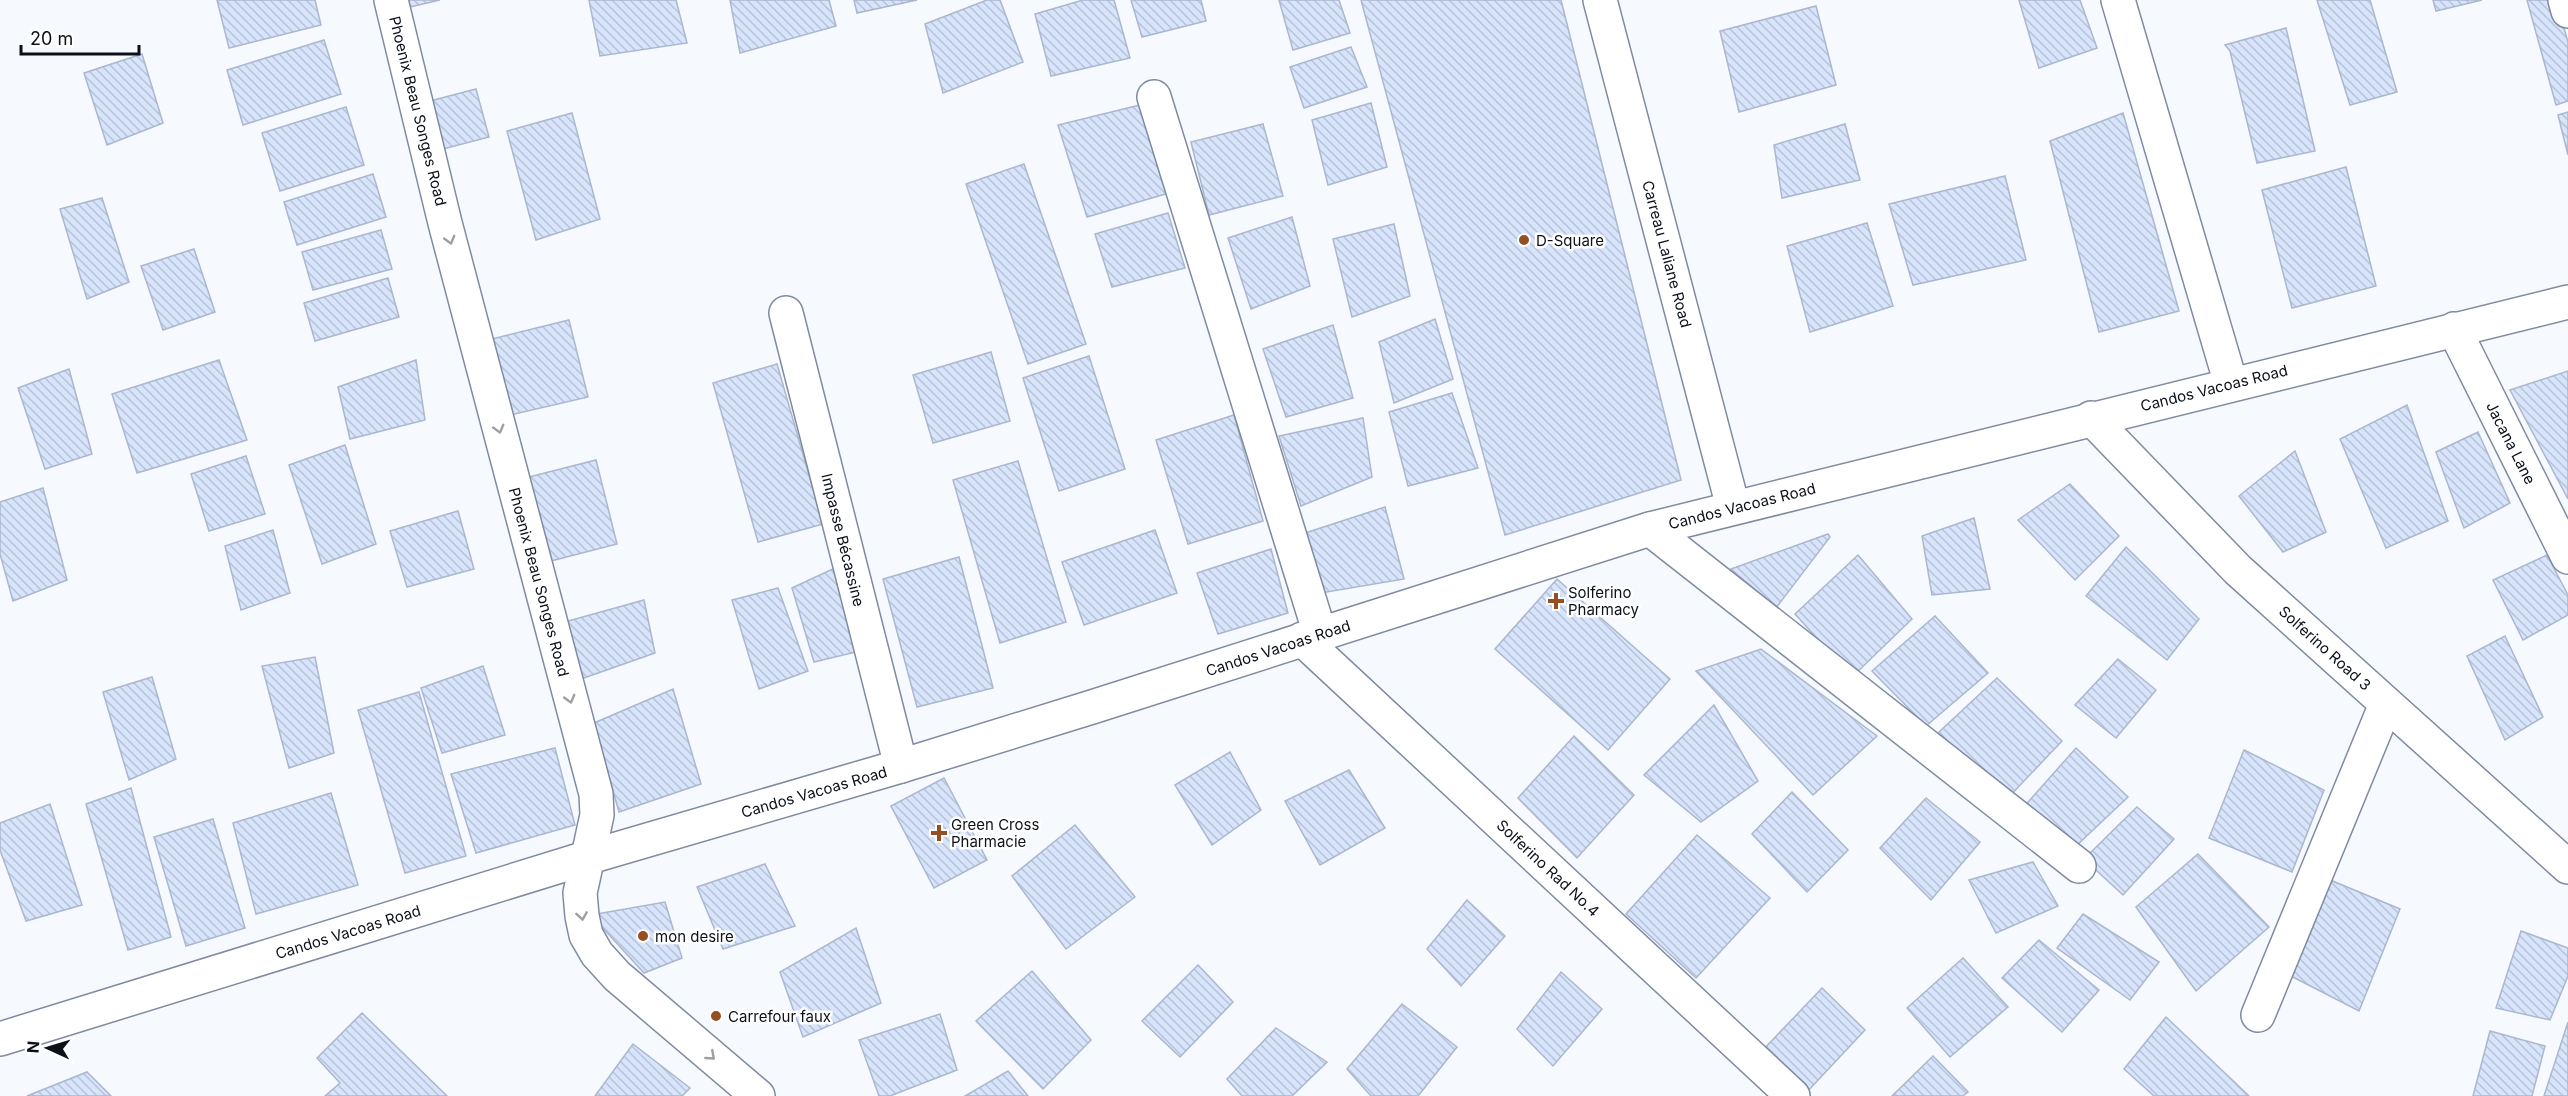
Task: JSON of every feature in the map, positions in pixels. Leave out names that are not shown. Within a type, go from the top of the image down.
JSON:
[{"type":"street","name":"Phoenix Beau Songes Road","points":[[391,0],[448,234],[596,794],[597,815],[580,893],[586,935],[597,954],[626,983],[758,1096]]},
{"type":"street","name":"Carreau Laliane Road","points":[[1600,0],[1733,507]]},
{"type":"street","points":[[2118,0],[2231,384]]},
{"type":"street","points":[[2565,0],[2568,11]]},
{"type":"street","points":[[1154,97],[1311,637]]},
{"type":"street","name":"Candos Vacoas Road","points":[[0,1039],[586,858],[901,766],[1650,529],[2091,418],[2568,302]]},
{"type":"street","name":"Impasse Bécassine","points":[[786,313],[901,766]]},
{"type":"street","name":"Jacana Lane","points":[[2454,329],[2568,557]]},
{"type":"street","name":"Solferino Road 3","points":[[2091,418],[2238,570],[2568,867]]},
{"type":"street","points":[[1650,529],[2079,866]]},
{"type":"street","name":"Solferino Rad No.4","points":[[1311,637],[1793,1096]]},
{"type":"street","points":[[2258,1015],[2386,704]]},
{"type":"building","points":[[217,0],[315,0],[321,25],[229,48]]},
{"type":"building","points":[[399,0],[440,0],[401,9]]},
{"type":"building","points":[[589,0],[676,0],[687,43],[600,56]]},
{"type":"building","points":[[730,0],[829,0],[836,26],[740,53]]},
{"type":"building","points":[[854,0],[917,0],[857,13]]},
{"type":"building","points":[[987,0],[1000,0],[1023,62],[943,93],[925,24]]},
{"type":"building","points":[[1083,0],[1114,0],[1130,58],[1051,76],[1035,14]]},
{"type":"building","points":[[1131,0],[1201,0],[1206,21],[1142,37]]},
{"type":"building","points":[[1279,0],[1339,0],[1350,33],[1293,50]]},
{"type":"building","name":"D-Square","points":[[1361,0],[1561,0],[1681,480],[1505,535]]},
{"type":"building","points":[[2019,0],[2080,0],[2097,48],[2039,68]]},
{"type":"building","points":[[2317,0],[2370,0],[2397,92],[2350,105]]},
{"type":"building","points":[[2433,0],[2482,0],[2436,11]]},
{"type":"building","points":[[2527,0],[2556,0],[2568,42],[2568,101],[2556,105]]},
{"type":"building","points":[[1816,6],[1836,85],[1739,112],[1720,31]]},
{"type":"building","points":[[2286,28],[2315,151],[2257,163],[2230,51],[2225,45]]},
{"type":"building","points":[[324,40],[341,94],[243,125],[227,70]]},
{"type":"building","points":[[1351,47],[1367,87],[1304,108],[1290,67]]},
{"type":"building","points":[[142,54],[163,123],[107,145],[84,73]]},
{"type":"building","points":[[476,89],[489,137],[439,150],[426,102]]},
{"type":"building","points":[[1371,103],[1387,167],[1328,185],[1312,120]]},
{"type":"building","points":[[1140,105],[1169,193],[1087,217],[1058,125]]},
{"type":"building","points":[[346,107],[364,165],[280,191],[262,133]]},
{"type":"building","points":[[2568,112],[2568,155],[2558,115]]},
{"type":"building","points":[[572,113],[600,219],[536,240],[507,131]]},
{"type":"building","points":[[2123,113],[2179,311],[2099,332],[2050,141]]},
{"type":"building","points":[[1263,124],[1283,196],[1209,215],[1191,142]]},
{"type":"building","points":[[1845,124],[1860,180],[1782,198],[1774,145]]},
{"type":"building","points":[[1024,164],[1086,344],[1028,364],[966,184]]},
{"type":"building","points":[[2346,167],[2376,286],[2292,308],[2262,190]]},
{"type":"building","points":[[373,174],[386,217],[297,245],[284,202]]},
{"type":"building","points":[[2005,176],[2026,260],[1913,285],[1889,204]]},
{"type":"building","points":[[102,198],[129,282],[87,299],[60,209]]},
{"type":"building","points":[[1168,213],[1185,268],[1112,287],[1095,234]]},
{"type":"building","points":[[1292,217],[1310,286],[1251,309],[1228,238]]},
{"type":"building","points":[[1867,223],[1893,306],[1810,332],[1787,246]]},
{"type":"building","points":[[1394,224],[1410,296],[1352,317],[1333,239]]},
{"type":"building","points":[[381,230],[392,269],[313,290],[302,252]]},
{"type":"building","points":[[194,249],[215,312],[163,330],[141,266]]},
{"type":"building","points":[[388,278],[399,317],[315,341],[304,303]]},
{"type":"building","points":[[1435,319],[1453,379],[1394,403],[1379,342]]},
{"type":"building","points":[[569,320],[588,397],[506,416],[488,340]]},
{"type":"building","points":[[1333,325],[1353,398],[1286,417],[1263,349]]},
{"type":"building","points":[[991,352],[1010,421],[933,443],[913,375]]},
{"type":"building","points":[[1089,356],[1125,469],[1059,491],[1023,378]]},
{"type":"building","points":[[219,360],[247,440],[137,473],[112,394]]},
{"type":"building","points":[[416,360],[425,420],[350,439],[338,387]]},
{"type":"building","points":[[777,364],[823,524],[758,542],[713,383]]},
{"type":"building","points":[[69,369],[92,454],[45,469],[18,388]]},
{"type":"building","points":[[2568,371],[2568,499],[2510,390]]},
{"type":"building","points":[[1452,393],[1478,468],[1408,486],[1389,412]]},
{"type":"building","points":[[2407,405],[2448,521],[2386,548],[2340,439]]},
{"type":"building","points":[[1234,415],[1263,521],[1188,544],[1156,440]]},
{"type":"building","points":[[1363,418],[1372,477],[1301,506],[1279,436]]},
{"type":"building","points":[[2478,432],[2510,503],[2464,528],[2436,452]]},
{"type":"building","points":[[345,445],[376,544],[322,564],[289,465]]},
{"type":"building","points":[[2295,451],[2326,532],[2283,552],[2239,496]]},
{"type":"building","points":[[246,456],[265,514],[209,531],[191,474]]},
{"type":"building","points":[[596,460],[617,544],[543,563],[521,479]]},
{"type":"building","points":[[1018,461],[1066,622],[1000,643],[953,480]]},
{"type":"building","points":[[2070,484],[2119,536],[2075,580],[2018,520]]},
{"type":"building","points":[[43,488],[67,580],[13,601],[0,554],[0,502]]},
{"type":"building","points":[[1385,507],[1404,579],[1321,593],[1302,534]]},
{"type":"building","points":[[458,511],[474,569],[407,587],[390,531]]},
{"type":"building","points":[[1974,518],[1990,589],[1932,595],[1922,536]]},
{"type":"building","points":[[273,530],[290,593],[241,610],[225,546]]},
{"type":"building","points":[[1155,530],[1177,593],[1084,625],[1062,562]]},
{"type":"building","points":[[1828,534],[1830,537],[1776,608],[1731,569]]},
{"type":"building","points":[[2126,547],[2199,619],[2167,660],[2086,596]]},
{"type":"building","points":[[1271,549],[1288,613],[1218,634],[1197,573]]},
{"type":"building","points":[[1858,555],[1912,619],[1852,677],[1795,614]]},
{"type":"building","points":[[2547,555],[2568,595],[2568,615],[2523,640],[2493,580]]},
{"type":"building","points":[[959,557],[993,688],[917,707],[883,579]]},
{"type":"building","points":[[839,566],[860,651],[814,662],[792,588]]},
{"type":"building","points":[[1557,579],[1670,679],[1608,750],[1495,649]]},
{"type":"building","points":[[778,588],[808,671],[759,689],[732,600]]},
{"type":"building","points":[[644,600],[655,653],[581,679],[561,623]]},
{"type":"building","points":[[1935,616],[1988,673],[1926,726],[1872,671]]},
{"type":"building","points":[[2505,636],[2543,717],[2505,740],[2467,656]]},
{"type":"building","points":[[1761,649],[1877,736],[1813,795],[1696,671]]},
{"type":"building","points":[[315,657],[334,753],[289,768],[262,666]]},
{"type":"building","points":[[2118,659],[2156,690],[2116,738],[2075,705]]},
{"type":"building","points":[[483,666],[505,735],[442,753],[421,688]]},
{"type":"building","points":[[152,677],[176,759],[129,780],[103,692]]},
{"type":"building","points":[[1997,678],[2062,741],[2005,801],[1939,732]]},
{"type":"building","points":[[673,689],[701,784],[619,812],[594,723]]},
{"type":"building","points":[[419,692],[466,856],[405,873],[358,710]]},
{"type":"building","points":[[1714,705],[1758,781],[1701,822],[1644,775]]},
{"type":"building","points":[[1574,736],[1634,795],[1577,858],[1518,798]]},
{"type":"building","points":[[555,748],[575,825],[476,853],[451,774]]},
{"type":"building","points":[[2076,748],[2128,797],[2076,846],[2021,810]]},
{"type":"building","points":[[2244,750],[2324,790],[2292,872],[2209,838]]},
{"type":"building","points":[[1230,752],[1261,810],[1212,845],[1175,785]]},
{"type":"building","points":[[1349,770],[1385,828],[1320,865],[1285,801]]},
{"type":"building","name":"Green Cross Pharmacie","points":[[944,778],[987,860],[934,888],[891,806]]},
{"type":"building","points":[[131,788],[171,937],[128,950],[86,804]]},
{"type":"building","points":[[1792,792],[1848,850],[1807,892],[1752,834]]},
{"type":"building","points":[[331,793],[358,885],[256,914],[233,823]]},
{"type":"building","points":[[1926,798],[1980,842],[1931,900],[1880,848]]},
{"type":"building","points":[[50,804],[82,905],[26,921],[0,850],[0,823]]},
{"type":"building","points":[[2137,807],[2174,839],[2123,895],[2084,859]]},
{"type":"building","points":[[213,819],[245,928],[186,946],[154,837]]},
{"type":"building","points":[[1075,825],[1135,897],[1066,949],[1012,876]]},
{"type":"building","points":[[1697,835],[1770,898],[1696,978],[1626,914]]},
{"type":"building","points":[[2198,854],[2269,927],[2196,991],[2136,907]]},
{"type":"building","points":[[2033,862],[2058,906],[1996,933],[1969,880]]},
{"type":"building","points":[[765,864],[795,926],[723,949],[697,887]]},
{"type":"building","points":[[2323,877],[2400,909],[2359,1011],[2291,976]]},
{"type":"building","points":[[1467,900],[1505,936],[1461,986],[1427,949]]},
{"type":"building","name":"mon desire","points":[[665,902],[682,958],[644,973],[591,915]]},
{"type":"building","points":[[2083,914],[2159,962],[2130,1000],[2057,948]]},
{"type":"building","points":[[856,928],[881,1003],[803,1037],[780,972]]},
{"type":"building","points":[[2521,931],[2568,948],[2568,976],[2550,1020],[2496,1008]]},
{"type":"building","points":[[2039,940],[2099,990],[2062,1032],[2002,978]]},
{"type":"building","points":[[1963,958],[2008,1007],[1950,1057],[1907,1008]]},
{"type":"building","points":[[1198,965],[1233,1002],[1180,1057],[1142,1021]]},
{"type":"building","points":[[1032,971],[1091,1040],[1043,1089],[976,1021]]},
{"type":"building","points":[[1561,972],[1602,1009],[1553,1066],[1517,1029]]},
{"type":"building","points":[[1822,988],[1865,1030],[1806,1093],[1762,1051]]},
{"type":"building","points":[[1402,1004],[1457,1047],[1418,1096],[1371,1096],[1347,1069]]},
{"type":"building","points":[[362,1013],[447,1096],[325,1096],[340,1083],[317,1058]]},
{"type":"building","points":[[940,1014],[957,1070],[890,1096],[879,1096],[859,1040]]},
{"type":"building","points":[[2166,1017],[2249,1096],[2154,1096],[2124,1069]]},
{"type":"building","points":[[2568,1022],[2568,1096],[2544,1096]]},
{"type":"building","points":[[1276,1028],[1327,1062],[1292,1096],[1242,1096],[1227,1079]]},
{"type":"building","points":[[2490,1031],[2545,1046],[2532,1096],[2473,1096]]},
{"type":"building","points":[[633,1044],[690,1088],[682,1096],[595,1096]]},
{"type":"building","points":[[1933,1056],[1968,1092],[1963,1096],[1892,1096]]},
{"type":"building","points":[[1008,1071],[1028,1096],[965,1096]]},
{"type":"building","points":[[87,1072],[111,1096],[27,1096]]},
{"type":"place","name":"D-Square","points":[[1524,240]]},
{"type":"place","name":"Solferino Pharmacy","points":[[1556,601]]},
{"type":"place","name":"Green Cross Pharmacie","points":[[939,833]]},
{"type":"place","name":"mon desire","points":[[643,936]]},
{"type":"place","name":"Carrefour faux","points":[[716,1016]]}]
